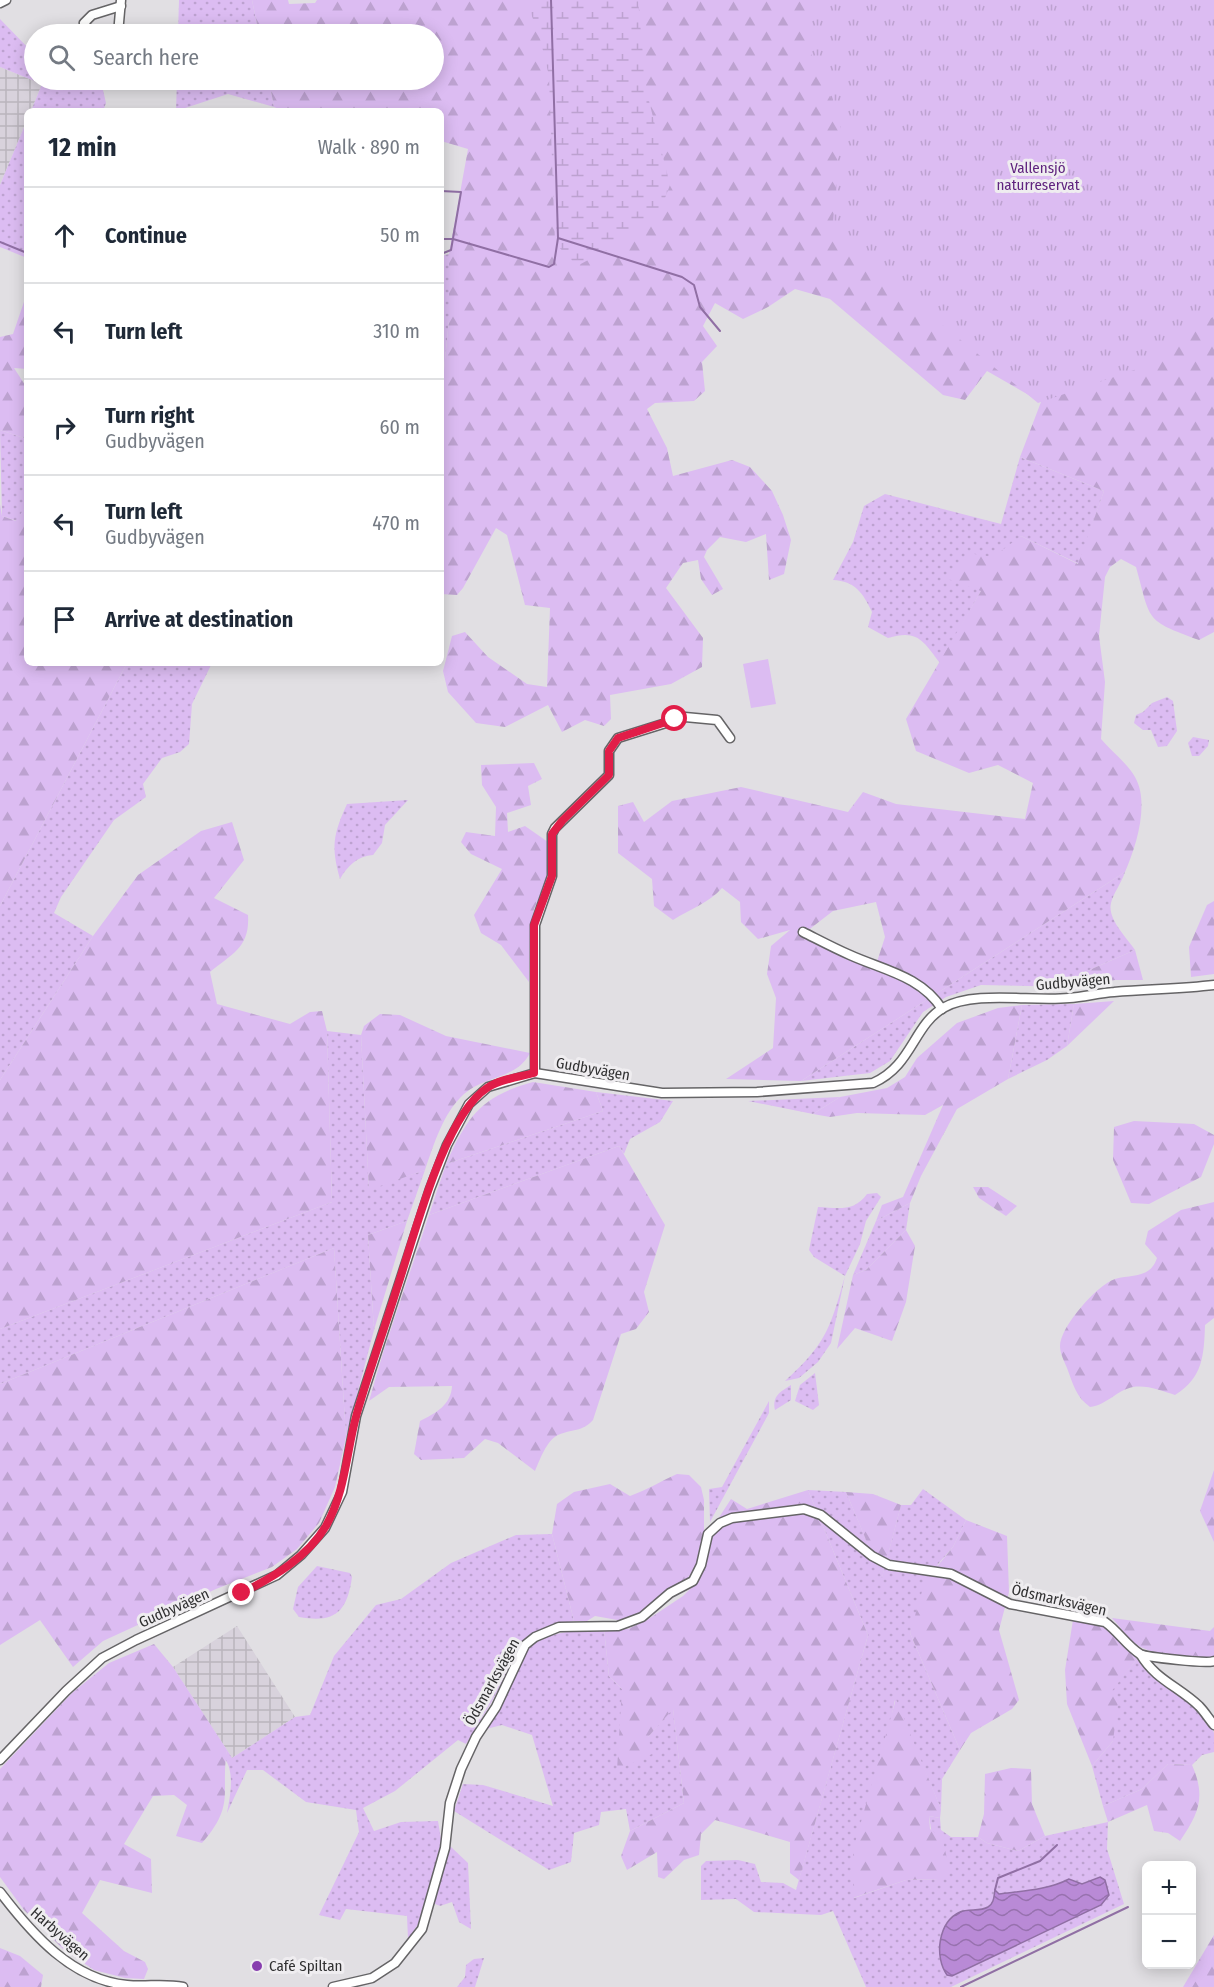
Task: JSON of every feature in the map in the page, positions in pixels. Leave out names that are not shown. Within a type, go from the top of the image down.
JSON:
[{"type":"street","points":[[0,3],[6,0]]},
{"type":"street","points":[[85,24],[92,15],[121,3],[119,24]]},
{"type":"street","points":[[534,1073],[534,925],[552,876],[552,834],[555,828],[609,775],[609,751],[618,738],[675,719],[700,717],[717,720],[730,738]]},
{"type":"street","points":[[803,932],[851,956],[904,975],[936,999],[942,1009]]},
{"type":"street","name":"Gudbyvägen","points":[[0,1760],[66,1691],[102,1658],[277,1575],[301,1555],[325,1528],[342,1492],[356,1416],[447,1145],[469,1104],[488,1087],[534,1073],[662,1094],[728,1094],[873,1083],[888,1077],[900,1066],[942,1009],[962,1000],[1069,998],[1115,992],[1159,991],[1214,985]]},
{"type":"street","name":"Ödsmarksvägen","points":[[333,1987],[372,1978],[394,1963],[422,1929],[445,1848],[450,1803],[461,1769],[476,1737],[496,1707],[525,1645],[535,1637],[559,1627],[618,1626],[642,1617],[670,1593],[693,1581],[701,1565],[708,1534],[720,1523],[732,1518],[804,1509],[821,1515],[872,1556],[889,1564],[951,1574],[1010,1604],[1105,1622],[1141,1655],[1154,1673],[1199,1706],[1214,1725]]},
{"type":"street","points":[[1141,1655],[1195,1663],[1214,1660]]},
{"type":"street","name":"Harbyvägen","points":[[0,1892],[21,1920],[52,1949],[96,1980],[128,1985],[183,1987]]},
{"type":"shaded area","points":[[0,67],[24,77],[24,90],[40,90],[32,108],[24,108],[24,127],[0,185]]},
{"type":"shaded area","points":[[237,1626],[295,1717],[232,1758],[173,1667]]},
{"type":"green space","points":[[179,0],[252,0],[257,24],[178,24]]},
{"type":"green space","points":[[252,0],[288,0],[289,4],[315,3],[317,0],[1214,0],[1214,632],[1199,640],[1168,628],[1152,616],[1148,609],[1136,567],[1121,559],[1110,567],[1105,577],[1099,636],[1105,682],[1101,739],[1132,772],[1141,799],[1140,825],[1125,872],[801,1081],[726,1079],[773,1048],[776,998],[767,974],[771,946],[790,930],[758,939],[741,922],[740,902],[722,888],[705,902],[673,920],[654,906],[652,879],[618,853],[618,806],[633,802],[644,822],[672,801],[741,787],[848,812],[863,792],[896,804],[1025,819],[1033,783],[998,765],[969,773],[916,751],[906,719],[981,591],[948,579],[968,553],[993,557],[1021,536],[1078,564],[1104,491],[1020,457],[1041,402],[987,371],[965,400],[943,395],[830,299],[795,289],[768,307],[743,319],[715,303],[703,326],[717,346],[702,362],[705,391],[694,401],[655,403],[647,409],[667,448],[673,476],[732,460],[750,467],[772,491],[791,540],[784,574],[769,580],[766,534],[746,542],[720,537],[707,550],[704,557],[723,589],[712,595],[701,579],[698,560],[683,563],[666,588],[703,638],[702,667],[671,684],[610,695],[611,719],[604,726],[585,720],[562,732],[548,705],[505,727],[476,723],[448,692],[443,671],[452,636],[465,632],[488,657],[527,684],[547,687],[550,608],[525,605],[507,535],[496,528],[463,588],[457,595],[444,594],[444,369],[449,320],[449,254],[468,149],[444,142],[444,108],[274,107],[271,90],[444,90],[444,24],[257,24]],"holes":[[[876,902],[885,937],[875,968],[802,935],[833,911]]]},
{"type":"green space","points":[[526,0],[638,0],[646,89],[670,185],[660,211],[618,244],[577,266],[555,243],[549,76],[540,38]]},
{"type":"green space","name":"Vallensjö naturreservat","points":[[807,0],[1214,0],[1214,316],[1134,370],[1038,403],[832,235],[841,120],[808,47]]},
{"type":"green space","points":[[0,19],[24,44],[24,77],[0,67]]},
{"type":"green space","points":[[40,90],[103,90],[106,103],[104,108],[32,108]]},
{"type":"green space","points":[[177,90],[271,90],[274,107],[228,94],[185,108],[176,108]]},
{"type":"green space","points":[[24,127],[24,257],[0,247],[0,185]]},
{"type":"green space","points":[[449,254],[449,320],[444,369],[444,255]]},
{"type":"green space","points":[[24,302],[24,369],[14,368],[24,383],[24,438],[0,430],[0,337],[13,334]]},
{"type":"green space","points":[[0,430],[24,438],[24,509],[17,521],[2,516]]},
{"type":"green space","points":[[1020,457],[1104,491],[1079,564],[1021,536],[981,591],[940,663],[924,643],[913,636],[888,638],[868,627],[872,612],[862,594],[847,583],[833,580],[853,542],[864,506],[885,494],[1001,524]]},
{"type":"green space","points":[[0,504],[2,516],[16,521],[24,509],[24,666],[125,666],[0,906]]},
{"type":"green space","points":[[768,659],[776,704],[751,708],[743,664]]},
{"type":"green space","points":[[125,666],[211,666],[192,704],[189,744],[180,752],[162,758],[143,784],[146,797],[114,820],[61,897],[54,913],[93,936],[0,1080],[0,906]]},
{"type":"green space","points":[[1167,697],[1173,701],[1177,731],[1167,746],[1158,747],[1151,730],[1143,730],[1134,723],[1136,715],[1152,703]]},
{"type":"green space","points":[[1193,737],[1209,740],[1208,746],[1199,756],[1192,756],[1188,743]]},
{"type":"green space","points":[[534,763],[542,779],[528,786],[531,805],[507,813],[508,832],[525,826],[548,842],[550,874],[534,909],[530,935],[529,982],[501,945],[481,933],[474,915],[502,869],[471,854],[461,842],[466,832],[495,836],[496,807],[482,785],[481,765]]},
{"type":"green space","points":[[408,800],[385,825],[382,843],[373,855],[362,857],[354,862],[340,879],[335,858],[335,841],[347,804]]},
{"type":"green space","points":[[232,822],[244,860],[214,898],[248,915],[248,926],[243,942],[233,954],[210,972],[217,1004],[290,1024],[310,1012],[322,1011],[327,1031],[332,1202],[0,1329],[0,1080],[93,936],[138,875],[201,831]]},
{"type":"green space","points":[[1125,872],[1112,899],[1111,909],[1115,922],[1135,950],[1078,975],[1076,987],[981,985],[946,997],[923,1012],[890,1061],[870,1073],[801,1081]]},
{"type":"green space","points":[[1214,901],[1214,974],[1191,977],[1189,947],[1207,905]]},
{"type":"green space","points":[[1135,950],[1143,980],[1115,980],[1076,987],[1078,975]]},
{"type":"green space","points":[[1114,1001],[1067,1046],[1074,1004]]},
{"type":"green space","points":[[1074,1004],[1067,1046],[1047,1060],[1008,1079],[1022,1005]]},
{"type":"green space","points":[[1022,1005],[1008,1079],[957,1109],[921,1176],[910,1203],[876,1221],[882,1205],[903,1197],[943,1105],[925,1115],[857,1113],[830,1117],[813,1114],[840,1097],[887,1088],[905,1077],[917,1058],[957,1023],[998,1008]]},
{"type":"green space","points":[[380,1014],[400,1015],[446,1036],[530,1053],[517,1068],[481,1083],[464,1094],[450,1110],[440,1129],[425,1170],[369,1190],[361,1035],[364,1026]]},
{"type":"green space","points":[[327,1031],[361,1035],[369,1189],[425,1170],[407,1221],[368,1235],[374,1330],[346,1437],[334,1248],[0,1384],[0,1329],[332,1202]]},
{"type":"green space","points":[[533,1082],[596,1092],[603,1111],[446,1164],[461,1133],[478,1110],[501,1094]]},
{"type":"green space","points":[[596,1092],[673,1101],[660,1122],[630,1139],[624,1154],[619,1146],[429,1215],[446,1164],[603,1111]]},
{"type":"green space","points":[[840,1097],[813,1114],[748,1101]]},
{"type":"green space","points":[[1134,1121],[1194,1124],[1214,1135],[1214,1144],[1201,1177],[1149,1204],[1131,1203],[1113,1160],[1114,1127]]},
{"type":"green space","points":[[619,1146],[665,1225],[644,1292],[649,1312],[636,1329],[621,1334],[593,1420],[585,1427],[554,1438],[544,1451],[535,1471],[498,1443],[485,1439],[464,1458],[421,1460],[414,1454],[420,1421],[446,1403],[452,1386],[389,1387],[369,1401],[429,1215]]},
{"type":"green space","points":[[973,1187],[988,1187],[1017,1206],[1006,1216],[979,1198]]},
{"type":"green space","points":[[877,1193],[881,1197],[866,1221],[860,1244],[845,1276],[814,1257],[809,1250],[818,1207],[846,1208],[857,1204],[867,1194]]},
{"type":"green space","points":[[1214,1202],[1214,1318],[1205,1325],[1204,1346],[1197,1373],[1175,1395],[1149,1388],[1133,1387],[1090,1407],[1075,1390],[1061,1354],[1060,1346],[1066,1328],[1090,1298],[1107,1283],[1115,1279],[1145,1273],[1154,1265],[1157,1258],[1145,1244],[1148,1231],[1181,1210]]},
{"type":"green space","points":[[910,1203],[906,1230],[866,1270],[853,1275],[876,1221]]},
{"type":"green space","points":[[407,1221],[374,1330],[368,1235]]},
{"type":"green space","points":[[906,1230],[915,1246],[906,1302],[892,1341],[855,1328],[837,1349],[853,1275],[866,1270]]},
{"type":"green space","points":[[334,1248],[346,1437],[335,1487],[319,1523],[297,1549],[272,1567],[216,1589],[103,1641],[73,1667],[40,1620],[0,1645],[0,1384]]},
{"type":"green space","points":[[845,1276],[831,1343],[818,1362],[799,1378],[785,1381],[810,1356],[825,1334]]},
{"type":"green space","points":[[815,1373],[819,1405],[813,1410],[795,1401],[800,1385]]},
{"type":"green space","points":[[791,1385],[791,1400],[775,1410],[776,1398],[780,1392]]},
{"type":"green space","points":[[769,1401],[769,1413],[710,1522],[709,1489],[722,1487]]},
{"type":"green space","points":[[1214,1470],[1214,1542],[1200,1511]]},
{"type":"green space","points":[[677,1474],[689,1475],[701,1487],[704,1500],[704,1533],[697,1563],[688,1578],[665,1591],[641,1612],[623,1621],[595,1616],[587,1621],[574,1621],[552,1534],[557,1504],[574,1492],[610,1484],[630,1496]]},
{"type":"green space","points":[[923,1489],[966,1520],[953,1547],[938,1564],[910,1633],[960,1750],[942,1779],[941,1809],[895,1700],[854,1898],[906,1880],[939,1879],[929,1816],[940,1818],[941,1830],[951,1837],[978,1837],[987,1843],[1018,1851],[1045,1836],[1108,1822],[1107,1849],[1124,1904],[951,1987],[866,1987],[833,1911],[821,1915],[754,1912],[736,1899],[701,1900],[701,1866],[706,1861],[738,1860],[755,1864],[761,1882],[783,1883],[796,1890],[868,1635],[808,1490],[846,1492],[882,1577],[901,1505],[911,1505]]},
{"type":"green space","points":[[808,1490],[868,1635],[799,1880],[790,1873],[790,1842],[715,1820],[701,1834],[699,1855],[684,1860],[664,1879],[658,1877],[657,1852],[627,1870],[621,1856],[630,1831],[684,1803],[673,1709],[648,1737],[652,1754],[617,1770],[622,1689],[609,1676],[604,1629],[628,1629],[647,1620],[683,1596],[696,1583],[718,1519],[731,1499],[747,1509]]},
{"type":"green space","points":[[846,1492],[873,1494],[901,1505],[882,1578]]},
{"type":"green space","points":[[966,1520],[1007,1536],[1009,1592],[999,1630],[1019,1700],[1012,1709],[971,1733],[960,1750],[910,1633],[925,1581],[953,1547]]},
{"type":"green space","points":[[552,1534],[574,1621],[549,1626],[528,1636],[466,1744],[458,1740],[395,1791],[363,1808],[374,1831],[401,1822],[438,1821],[442,1845],[421,1920],[408,1939],[407,1916],[346,1909],[340,1920],[319,1915],[359,1832],[356,1810],[306,1802],[263,1770],[247,1770],[227,1813],[231,1785],[230,1771],[225,1759],[227,1750],[232,1758],[295,1717],[310,1715],[334,1656],[376,1605],[401,1599],[451,1563],[516,1535]]},
{"type":"green space","points":[[317,1566],[350,1573],[352,1577],[350,1590],[342,1607],[329,1617],[311,1619],[299,1617],[293,1609],[298,1587]]},
{"type":"green space","points":[[1112,1618],[1210,1631],[1214,1627],[1214,1657],[1188,1658],[1145,1649],[1132,1640]]},
{"type":"green space","points":[[1073,1620],[1103,1625],[1137,1659],[1111,1692],[1118,1702],[1113,1741],[1092,1766],[1067,1704],[1065,1670]]},
{"type":"green space","points":[[604,1629],[609,1676],[622,1689],[648,1737],[673,1708],[684,1803],[630,1831],[626,1809],[601,1812],[599,1825],[574,1833],[571,1862],[549,1870],[454,1811],[463,1784],[483,1785],[553,1806],[532,1735],[502,1725],[486,1729],[516,1667],[536,1643],[551,1636],[573,1631]]},
{"type":"green space","points":[[154,1644],[173,1667],[227,1750],[225,1798],[213,1830],[202,1843],[176,1836],[187,1805],[174,1795],[153,1796],[124,1844],[151,1859],[152,1893],[100,1880],[82,1913],[124,1951],[145,1962],[148,1969],[144,1979],[125,1978],[94,1970],[63,1949],[24,1910],[0,1877],[0,1769],[72,1693],[109,1663]]},
{"type":"green space","points":[[1137,1659],[1201,1713],[1214,1733],[1214,1752],[1202,1755],[1192,1765],[1168,1764],[1142,1789],[1103,1806],[1092,1766],[1113,1741],[1110,1692]]},
{"type":"green space","points":[[896,1699],[941,1809],[940,1818],[929,1816],[930,1829],[942,1838],[950,1870],[939,1879],[906,1880],[853,1898],[853,1850]]},
{"type":"green space","points":[[1168,1764],[1192,1765],[1199,1786],[1196,1813],[1180,1841],[1168,1833],[1154,1831],[1147,1805],[1108,1822],[1103,1806],[1142,1789]]},
{"type":"green space","points":[[1011,1768],[1031,1769],[1032,1804],[1045,1836],[1018,1851],[987,1843],[978,1837],[984,1814],[985,1774]]},
{"type":"green space","points":[[450,1846],[468,1863],[471,1929],[459,1922],[452,1902],[440,1906],[433,1903]]},
{"type":"green space","points":[[1214,1935],[1214,1987],[1183,1987],[1194,1969],[1196,1969]]},
{"type":"green space","points":[[0,1948],[20,1956],[43,1975],[41,1987],[0,1987]]},
{"type":"green space","points":[[484,1958],[475,1987],[457,1987],[465,1977],[466,1965],[474,1959]]},
{"type":"water","points":[[1100,1877],[1105,1880],[1109,1895],[1101,1905],[952,1976],[947,1975],[940,1959],[940,1940],[947,1924],[960,1912],[990,1906],[995,1890],[999,1894],[1035,1890],[1069,1879],[1082,1884]]},
{"type":"waterway","points":[[551,0],[558,238],[682,277],[694,285],[700,307],[720,331]]},
{"type":"waterway","points":[[444,191],[461,192],[451,250],[444,253]]},
{"type":"waterway","points":[[444,239],[453,239],[549,267],[554,264],[558,238]]},
{"type":"waterway","points":[[0,242],[24,252]]},
{"type":"waterway","points":[[995,1890],[998,1878],[1040,1861],[1057,1845]]},
{"type":"waterway","points":[[961,1987],[1128,1907]]},
{"type":"place","name":"Café Spiltan","points":[[257,1966]]},
{"type":"route","points":[[242,1593],[277,1575],[301,1555],[325,1528],[342,1492],[356,1416],[371,1368],[430,1189],[447,1145],[469,1104],[488,1087],[534,1073],[535,1017],[532,964],[534,925],[552,876],[552,834],[555,828],[609,775],[609,751],[618,738],[675,719]]}]
